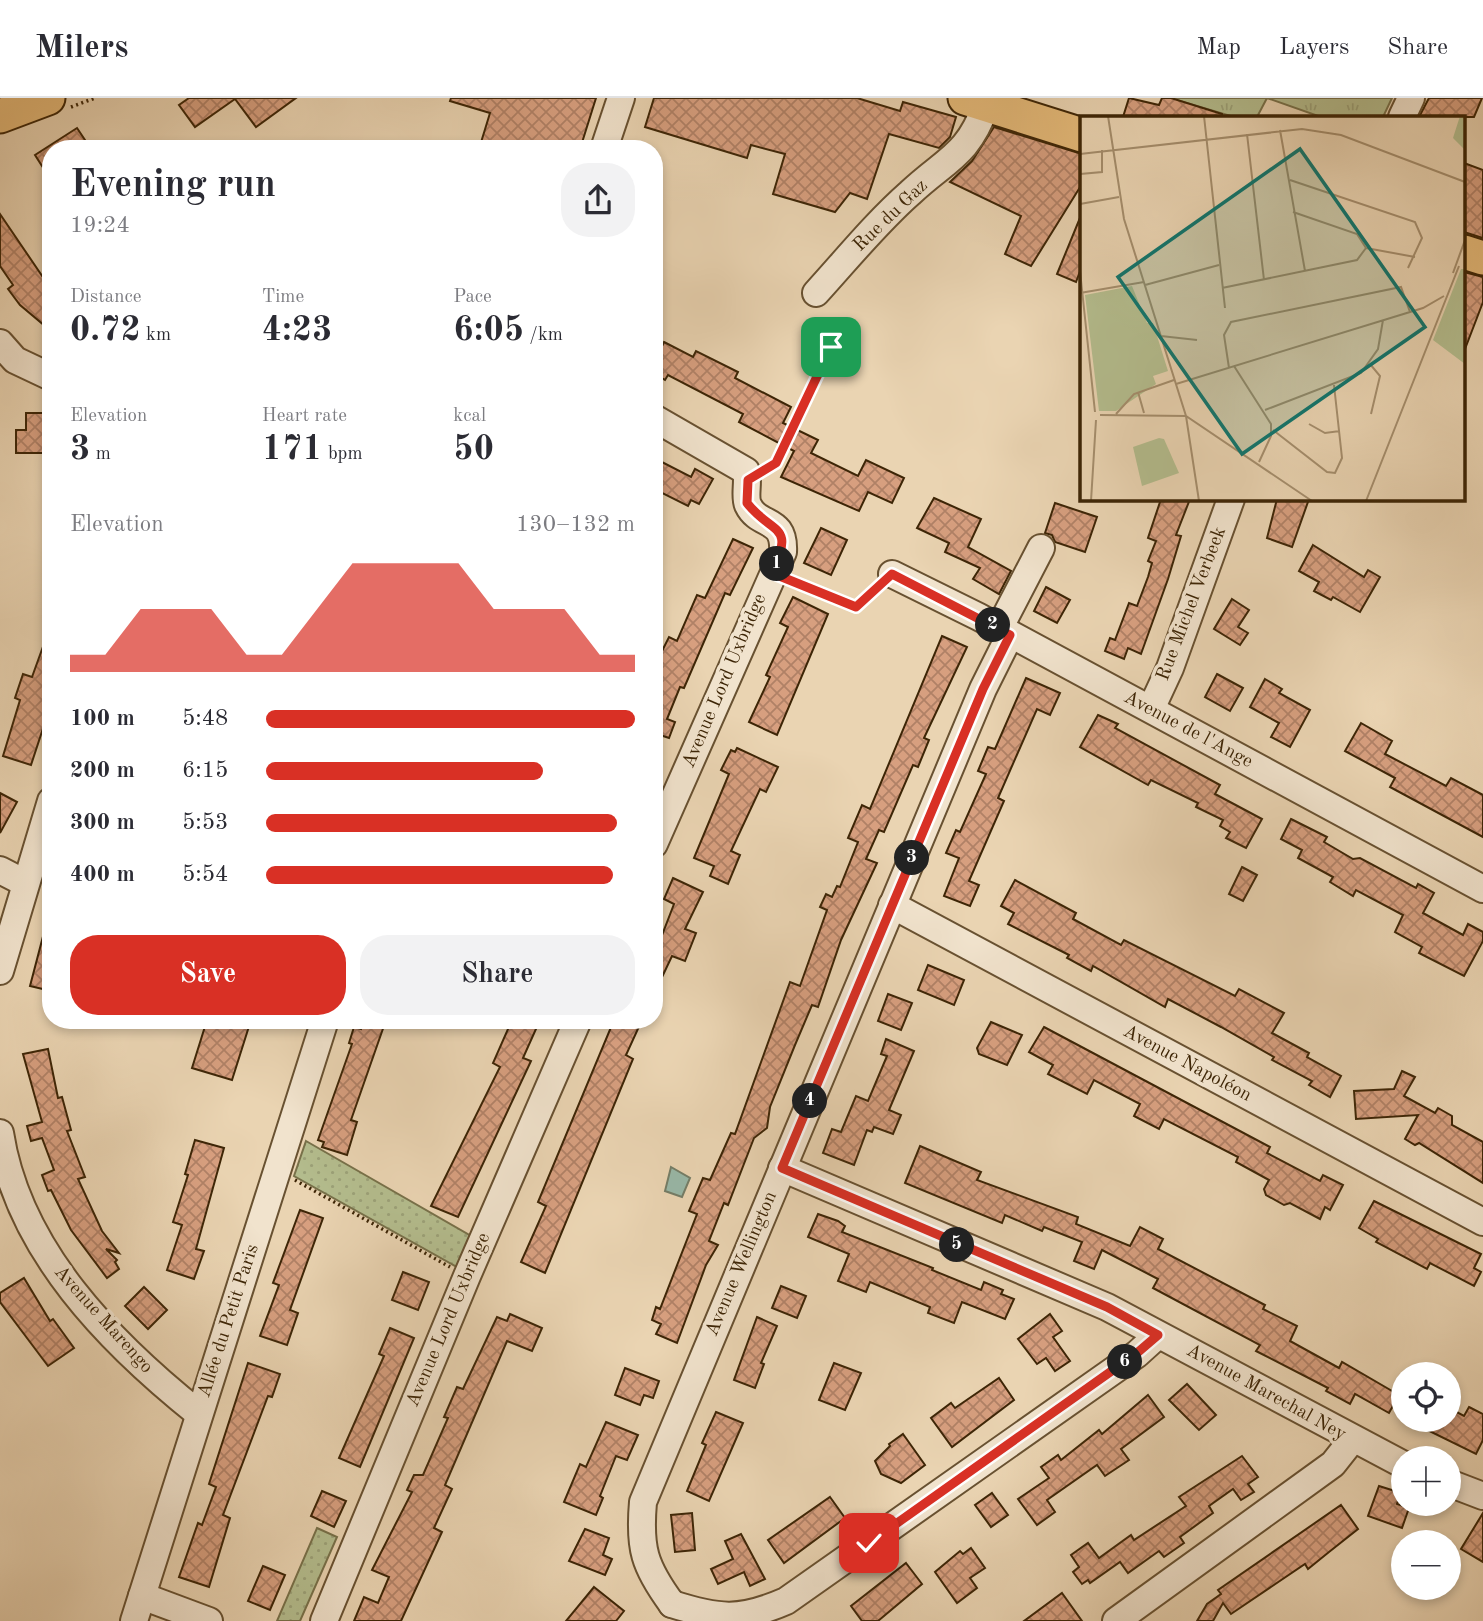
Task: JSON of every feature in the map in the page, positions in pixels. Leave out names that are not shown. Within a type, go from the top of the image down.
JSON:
[{"type":"main road","points":[[0,116],[48,98]]},
{"type":"main road","points":[[976,101],[1080,134]]},
{"type":"main road","points":[[1466,253],[1483,258]]},
{"type":"street","points":[[607,140],[621,98]]},
{"type":"street","points":[[1402,116],[1411,98]]},
{"type":"street","name":"Rue du Gaz","points":[[816,293],[910,192],[960,154],[979,127],[976,101]]},
{"type":"street","points":[[5,356],[42,373]]},
{"type":"street","points":[[663,423],[737,464],[746,471],[748,480]]},
{"type":"street","name":"Avenue Lord Uxbridge","points":[[663,823],[783,552],[784,539],[779,529],[755,514],[747,503],[748,480]]},
{"type":"street","name":"Rue Michel Verbeek","points":[[1151,709],[1170,668],[1231,500]]},
{"type":"street","name":"Avenue Wellington","points":[[664,1612],[640,1536],[643,1502],[1041,548]]},
{"type":"street","name":"Avenue de l'Ange","points":[[892,574],[1151,709],[1483,889]]},
{"type":"street","points":[[0,971],[42,829]]},
{"type":"street","points":[[0,870],[25,883]]},
{"type":"street","name":"Avenue Napoléon","points":[[892,905],[1483,1222]]},
{"type":"street","name":"Allée du Petit Paris","points":[[138,1609],[322,1029]]},
{"type":"street","name":"Avenue Lord Uxbridge","points":[[324,1621],[467,1276],[574,1029]]},
{"type":"street","name":"Avenue Marengo","points":[[0,1133],[3,1169],[56,1271],[137,1363],[199,1414]]},
{"type":"street","name":"Avenue Marechal Ney","points":[[782,1168],[1107,1307],[1391,1459]]},
{"type":"street","points":[[664,1612],[734,1619],[760,1615],[786,1601],[1137,1353],[1158,1335]]},
{"type":"street","points":[[1116,1621],[1333,1464],[1352,1440]]},
{"type":"street","points":[[1461,1488],[1483,1496]]},
{"type":"street","points":[[138,1609],[209,1621]]},
{"type":"path","points":[[748,480],[776,463],[831,347],[841,345]]},
{"type":"path","points":[[772,573],[856,607],[892,574]]},
{"type":"path","points":[[278,1170],[467,1276]]},
{"type":"green space","points":[[1170,98],[1267,98],[1258,116],[1231,116]]},
{"type":"green space","points":[[1267,98],[1392,98],[1383,116],[1318,116]]},
{"type":"green space","points":[[306,1141],[471,1236],[457,1267],[294,1176]]},
{"type":"green space","points":[[317,1528],[337,1537],[300,1621],[277,1621]]},
{"type":"shaded area","points":[[671,1167],[690,1178],[682,1197],[665,1191]]},
{"type":"building","points":[[189,98],[296,98],[256,127],[235,99],[195,127],[179,105]]},
{"type":"building","points":[[451,98],[596,98],[583,140],[482,140],[490,113],[450,101]]},
{"type":"building","points":[[654,98],[857,98],[900,111],[903,102],[956,117],[950,137],[939,148],[889,134],[867,199],[850,193],[835,212],[773,194],[785,154],[751,145],[747,158],[645,127]]},
{"type":"building","points":[[1129,98],[1159,105],[1162,98],[1171,98],[1222,114],[1222,116],[1123,116]]},
{"type":"building","points":[[1429,98],[1482,98],[1474,117],[1420,116]]},
{"type":"building","points":[[994,127],[1080,153],[1080,187],[1031,266],[1005,254],[1021,216],[950,182],[972,161]]},
{"type":"building","points":[[77,128],[85,140],[58,140]]},
{"type":"building","points":[[42,150],[42,166],[35,155]]},
{"type":"building","points":[[1466,164],[1483,170],[1483,238],[1466,233]]},
{"type":"building","points":[[0,214],[42,276],[42,323],[20,305],[8,289],[13,285],[0,266]]},
{"type":"building","points":[[1080,218],[1080,271],[1076,282],[1057,274]]},
{"type":"building","points":[[1466,273],[1483,277],[1483,302],[1466,346]]},
{"type":"building","points":[[664,342],[693,357],[696,351],[738,372],[735,378],[791,407],[783,423],[818,440],[811,453],[858,476],[866,460],[904,478],[892,503],[868,492],[859,511],[781,477],[794,451],[739,422],[743,414],[668,375],[663,379]]},
{"type":"building","points":[[26,413],[42,413],[42,453],[16,453],[16,430],[26,430]]},
{"type":"building","points":[[663,463],[691,477],[695,469],[713,479],[699,504],[691,500],[688,506],[663,494]]},
{"type":"building","points":[[934,498],[981,519],[968,547],[1011,571],[999,594],[973,579],[980,568],[945,552],[949,543],[917,528]]},
{"type":"building","points":[[1161,500],[1190,500],[1176,535],[1181,536],[1168,579],[1141,654],[1128,648],[1124,659],[1105,651],[1110,638],[1115,640],[1129,603],[1137,606],[1148,577],[1152,563],[1148,561],[1156,541],[1148,538]]},
{"type":"building","points":[[1277,500],[1309,500],[1292,547],[1267,538]]},
{"type":"building","points":[[1055,503],[1097,517],[1085,552],[1055,542],[1052,535],[1045,533]]},
{"type":"building","points":[[821,528],[847,540],[831,575],[804,563]]},
{"type":"building","points":[[733,539],[753,548],[730,595],[725,593],[684,688],[680,687],[667,719],[675,722],[669,738],[663,736],[663,649],[669,637],[677,641],[697,595],[705,598]]},
{"type":"building","points":[[1313,545],[1364,577],[1368,570],[1380,577],[1360,612],[1333,597],[1331,600],[1314,591],[1319,582],[1299,571]]},
{"type":"building","points":[[1046,587],[1070,600],[1057,623],[1034,611]]},
{"type":"building","points":[[793,597],[828,614],[777,735],[749,722],[770,677],[766,675],[788,627],[780,623]]},
{"type":"building","points":[[1232,599],[1249,610],[1238,627],[1248,633],[1240,645],[1214,629]]},
{"type":"building","points":[[942,636],[967,647],[924,738],[929,740],[918,767],[913,765],[884,832],[879,830],[866,859],[877,863],[841,940],[818,1007],[812,1005],[795,1045],[770,1107],[767,1128],[754,1138],[728,1205],[724,1203],[709,1241],[718,1245],[706,1265],[677,1343],[656,1334],[661,1324],[652,1320],[656,1307],[660,1309],[697,1214],[689,1211],[703,1178],[710,1180],[731,1133],[735,1134],[790,982],[800,986],[827,910],[820,907],[826,894],[832,897],[837,886],[840,887],[858,842],[848,838],[862,805],[870,809]]},
{"type":"building","points":[[42,649],[42,731],[31,765],[3,756],[20,700],[15,698],[23,674],[32,677]]},
{"type":"building","points":[[1217,674],[1243,688],[1230,711],[1205,697]]},
{"type":"building","points":[[1026,678],[1060,693],[1050,715],[1037,709],[998,798],[1004,801],[969,881],[979,885],[970,906],[944,896],[959,858],[946,853],[956,830],[960,832],[986,774],[978,771],[988,747],[995,749]]},
{"type":"building","points":[[1265,679],[1282,689],[1279,693],[1310,710],[1290,747],[1271,737],[1279,723],[1250,707]]},
{"type":"building","points":[[1098,715],[1118,724],[1115,728],[1220,785],[1215,794],[1262,819],[1246,848],[1226,838],[1230,832],[1220,826],[1223,820],[1196,807],[1198,803],[1151,780],[1148,785],[1080,747]]},
{"type":"building","points":[[1361,723],[1392,741],[1385,754],[1446,786],[1451,778],[1483,795],[1483,837],[1390,787],[1395,778],[1345,751]]},
{"type":"building","points":[[737,748],[778,767],[766,792],[760,789],[731,851],[740,855],[728,884],[710,876],[714,866],[694,858],[729,774],[721,770],[731,750],[735,752]]},
{"type":"building","points":[[0,793],[17,802],[0,833]]},
{"type":"building","points":[[1291,819],[1327,837],[1324,842],[1353,859],[1360,858],[1416,888],[1418,884],[1434,893],[1423,913],[1463,935],[1468,924],[1483,932],[1483,941],[1464,976],[1419,953],[1422,947],[1395,932],[1403,915],[1356,890],[1353,896],[1330,882],[1333,877],[1298,858],[1302,850],[1281,839]]},
{"type":"building","points":[[1242,867],[1257,875],[1243,901],[1229,894]]},
{"type":"building","points":[[673,878],[703,892],[685,929],[696,933],[685,961],[672,956],[663,975],[663,933],[674,904],[664,899]]},
{"type":"building","points":[[1015,880],[1076,913],[1073,919],[1121,945],[1124,940],[1235,996],[1239,989],[1284,1013],[1272,1033],[1309,1053],[1307,1057],[1341,1076],[1330,1097],[1309,1085],[1312,1081],[1272,1060],[1274,1057],[1221,1027],[1168,999],[1165,1007],[1093,966],[1091,971],[1067,958],[1069,955],[1008,924],[1014,913],[1001,906]]},
{"type":"building","points":[[42,940],[42,989],[30,986]]},
{"type":"building","points":[[928,965],[964,980],[954,1005],[918,990]]},
{"type":"building","points":[[888,994],[912,1003],[901,1030],[878,1021]]},
{"type":"building","points":[[991,1022],[1022,1035],[1007,1065],[979,1054],[977,1048]]},
{"type":"building","points":[[1044,1027],[1270,1147],[1267,1153],[1320,1181],[1323,1175],[1343,1185],[1330,1210],[1325,1207],[1320,1219],[1290,1203],[1284,1205],[1266,1195],[1264,1189],[1269,1180],[1236,1162],[1238,1157],[1164,1119],[1159,1129],[1134,1116],[1140,1104],[1094,1080],[1087,1094],[1048,1074],[1053,1065],[1029,1052]]},
{"type":"building","points":[[204,1029],[248,1029],[232,1080],[192,1068]]},
{"type":"building","points":[[353,1029],[383,1029],[351,1120],[357,1122],[347,1155],[322,1147],[324,1142],[318,1140],[352,1044],[349,1043]]},
{"type":"building","points":[[508,1029],[536,1029],[523,1058],[531,1061],[458,1217],[431,1206],[500,1067],[493,1063]]},
{"type":"building","points":[[610,1029],[638,1029],[626,1055],[633,1059],[545,1273],[521,1262],[546,1206],[538,1202]]},
{"type":"building","points":[[886,1039],[914,1051],[889,1110],[901,1115],[893,1134],[874,1127],[872,1132],[867,1130],[854,1165],[823,1153],[832,1129],[841,1132],[856,1096],[868,1101],[887,1056],[881,1054]]},
{"type":"building","points":[[48,1049],[58,1098],[62,1097],[71,1130],[67,1131],[85,1177],[78,1179],[102,1231],[119,1253],[106,1249],[117,1260],[115,1262],[119,1269],[107,1278],[71,1230],[51,1190],[48,1191],[42,1175],[54,1170],[42,1138],[31,1141],[27,1126],[42,1122],[23,1054]]},
{"type":"building","points":[[1402,1071],[1415,1077],[1404,1096],[1435,1113],[1438,1108],[1452,1116],[1452,1125],[1483,1142],[1483,1183],[1419,1143],[1415,1145],[1405,1139],[1418,1115],[1356,1119],[1354,1091],[1394,1089]]},
{"type":"building","points":[[195,1140],[224,1148],[196,1249],[204,1251],[194,1279],[167,1270],[182,1225],[173,1222],[188,1175],[185,1174]]},
{"type":"building","points":[[920,1146],[981,1172],[977,1180],[1078,1217],[1076,1224],[1130,1246],[1140,1227],[1163,1239],[1158,1249],[1265,1305],[1263,1309],[1297,1326],[1290,1341],[1339,1368],[1342,1362],[1391,1390],[1391,1409],[1389,1413],[1355,1394],[1350,1404],[1326,1391],[1328,1388],[1256,1351],[1260,1345],[1153,1288],[1158,1279],[1102,1250],[1094,1269],[1074,1261],[1082,1242],[1044,1227],[1042,1231],[1005,1215],[1002,1223],[905,1183]]},
{"type":"building","points":[[1374,1201],[1481,1254],[1474,1268],[1481,1272],[1474,1286],[1430,1263],[1427,1269],[1376,1242],[1378,1239],[1359,1228]]},
{"type":"building","points":[[300,1210],[323,1218],[290,1310],[298,1313],[287,1345],[260,1336],[279,1285],[273,1283]]},
{"type":"building","points":[[818,1214],[845,1226],[842,1232],[933,1268],[932,1270],[981,1290],[984,1282],[1003,1290],[1001,1294],[1014,1299],[1005,1319],[962,1302],[954,1323],[928,1313],[930,1307],[870,1282],[866,1292],[838,1281],[849,1254],[808,1237]]},
{"type":"building","points":[[403,1272],[429,1282],[418,1310],[392,1300]]},
{"type":"building","points":[[24,1278],[50,1321],[53,1319],[74,1348],[48,1366],[0,1302],[0,1293]]},
{"type":"building","points":[[781,1286],[806,1296],[797,1318],[772,1308]]},
{"type":"building","points":[[144,1287],[167,1310],[148,1329],[125,1306]]},
{"type":"building","points":[[510,1314],[542,1328],[532,1351],[507,1341],[445,1485],[452,1489],[434,1528],[442,1532],[401,1621],[354,1621],[364,1597],[378,1603],[389,1577],[372,1570],[412,1492],[407,1490],[414,1475],[423,1475],[448,1418],[444,1417],[457,1387],[463,1389],[497,1317],[507,1321]]},
{"type":"building","points":[[1050,1314],[1062,1331],[1053,1337],[1070,1361],[1055,1371],[1046,1358],[1037,1364],[1018,1339]]},
{"type":"building","points":[[757,1317],[777,1326],[761,1363],[764,1364],[755,1388],[734,1380]]},
{"type":"building","points":[[390,1328],[414,1338],[360,1467],[339,1458],[384,1356],[379,1354]]},
{"type":"building","points":[[248,1363],[280,1374],[272,1397],[268,1396],[223,1515],[230,1518],[209,1587],[179,1577],[198,1523],[202,1525],[216,1487],[209,1484]]},
{"type":"building","points":[[834,1363],[861,1373],[845,1410],[819,1400]]},
{"type":"building","points":[[625,1368],[659,1381],[653,1398],[644,1395],[640,1405],[615,1395]]},
{"type":"building","points":[[999,1378],[1014,1400],[952,1447],[931,1418],[951,1403],[955,1408]]},
{"type":"building","points":[[1187,1384],[1216,1415],[1199,1430],[1169,1400]]},
{"type":"building","points":[[1148,1395],[1164,1417],[1121,1449],[1129,1460],[1105,1476],[1097,1465],[1047,1500],[1055,1512],[1037,1525],[1018,1499],[1049,1478],[1041,1467],[1058,1455],[1061,1460],[1099,1430],[1102,1434]]},
{"type":"building","points":[[1469,1407],[1483,1414],[1483,1440],[1476,1454],[1431,1432],[1461,1432],[1461,1414],[1464,1416]]},
{"type":"building","points":[[716,1412],[743,1423],[709,1501],[687,1491],[706,1445],[702,1443]]},
{"type":"building","points":[[606,1422],[638,1435],[627,1460],[616,1456],[600,1496],[603,1498],[596,1515],[564,1502],[580,1464],[586,1467]]},
{"type":"building","points":[[903,1434],[925,1465],[901,1483],[881,1474],[875,1461],[889,1444]]},
{"type":"building","points":[[1242,1456],[1258,1477],[1248,1484],[1254,1492],[1241,1500],[1233,1489],[1209,1506],[1213,1513],[1180,1537],[1184,1543],[1164,1557],[1159,1551],[1128,1573],[1120,1562],[1090,1583],[1088,1580],[1082,1584],[1073,1572],[1079,1567],[1071,1555],[1088,1543],[1099,1558],[1131,1535],[1134,1540],[1186,1506],[1179,1497]]},
{"type":"building","points":[[1379,1486],[1391,1490],[1391,1516],[1406,1516],[1402,1528],[1368,1516]]},
{"type":"building","points":[[322,1491],[346,1501],[334,1527],[311,1516]]},
{"type":"building","points":[[992,1493],[1008,1515],[991,1527],[975,1505]]},
{"type":"building","points":[[830,1497],[845,1518],[784,1563],[768,1540]]},
{"type":"building","points":[[1341,1505],[1358,1529],[1308,1569],[1305,1564],[1231,1614],[1223,1603],[1213,1621],[1197,1621],[1207,1604],[1221,1594],[1218,1590]]},
{"type":"building","points":[[692,1513],[695,1550],[675,1552],[671,1515]]},
{"type":"building","points":[[1483,1513],[1483,1562],[1461,1549]]},
{"type":"building","points":[[585,1529],[609,1538],[603,1555],[612,1559],[605,1575],[569,1561]]},
{"type":"building","points":[[741,1534],[765,1579],[750,1586],[744,1572],[718,1584],[711,1569],[733,1559],[725,1541]]},
{"type":"building","points":[[971,1548],[985,1568],[970,1578],[977,1588],[957,1603],[935,1572],[960,1551],[963,1554]]},
{"type":"building","points":[[906,1563],[922,1584],[878,1621],[862,1621],[851,1606]]},
{"type":"building","points":[[263,1566],[285,1575],[270,1610],[248,1601]]},
{"type":"building","points":[[594,1587],[624,1611],[616,1621],[566,1621]]},
{"type":"building","points":[[1062,1593],[1082,1621],[1024,1621]]},
{"type":"route","points":[[831,347],[776,463],[748,480],[747,503],[755,514],[779,529],[784,539],[783,552],[772,573],[856,607],[892,574],[1010,635],[983,689],[782,1168],[1107,1307],[1158,1335],[1137,1353],[869,1543]]}]
